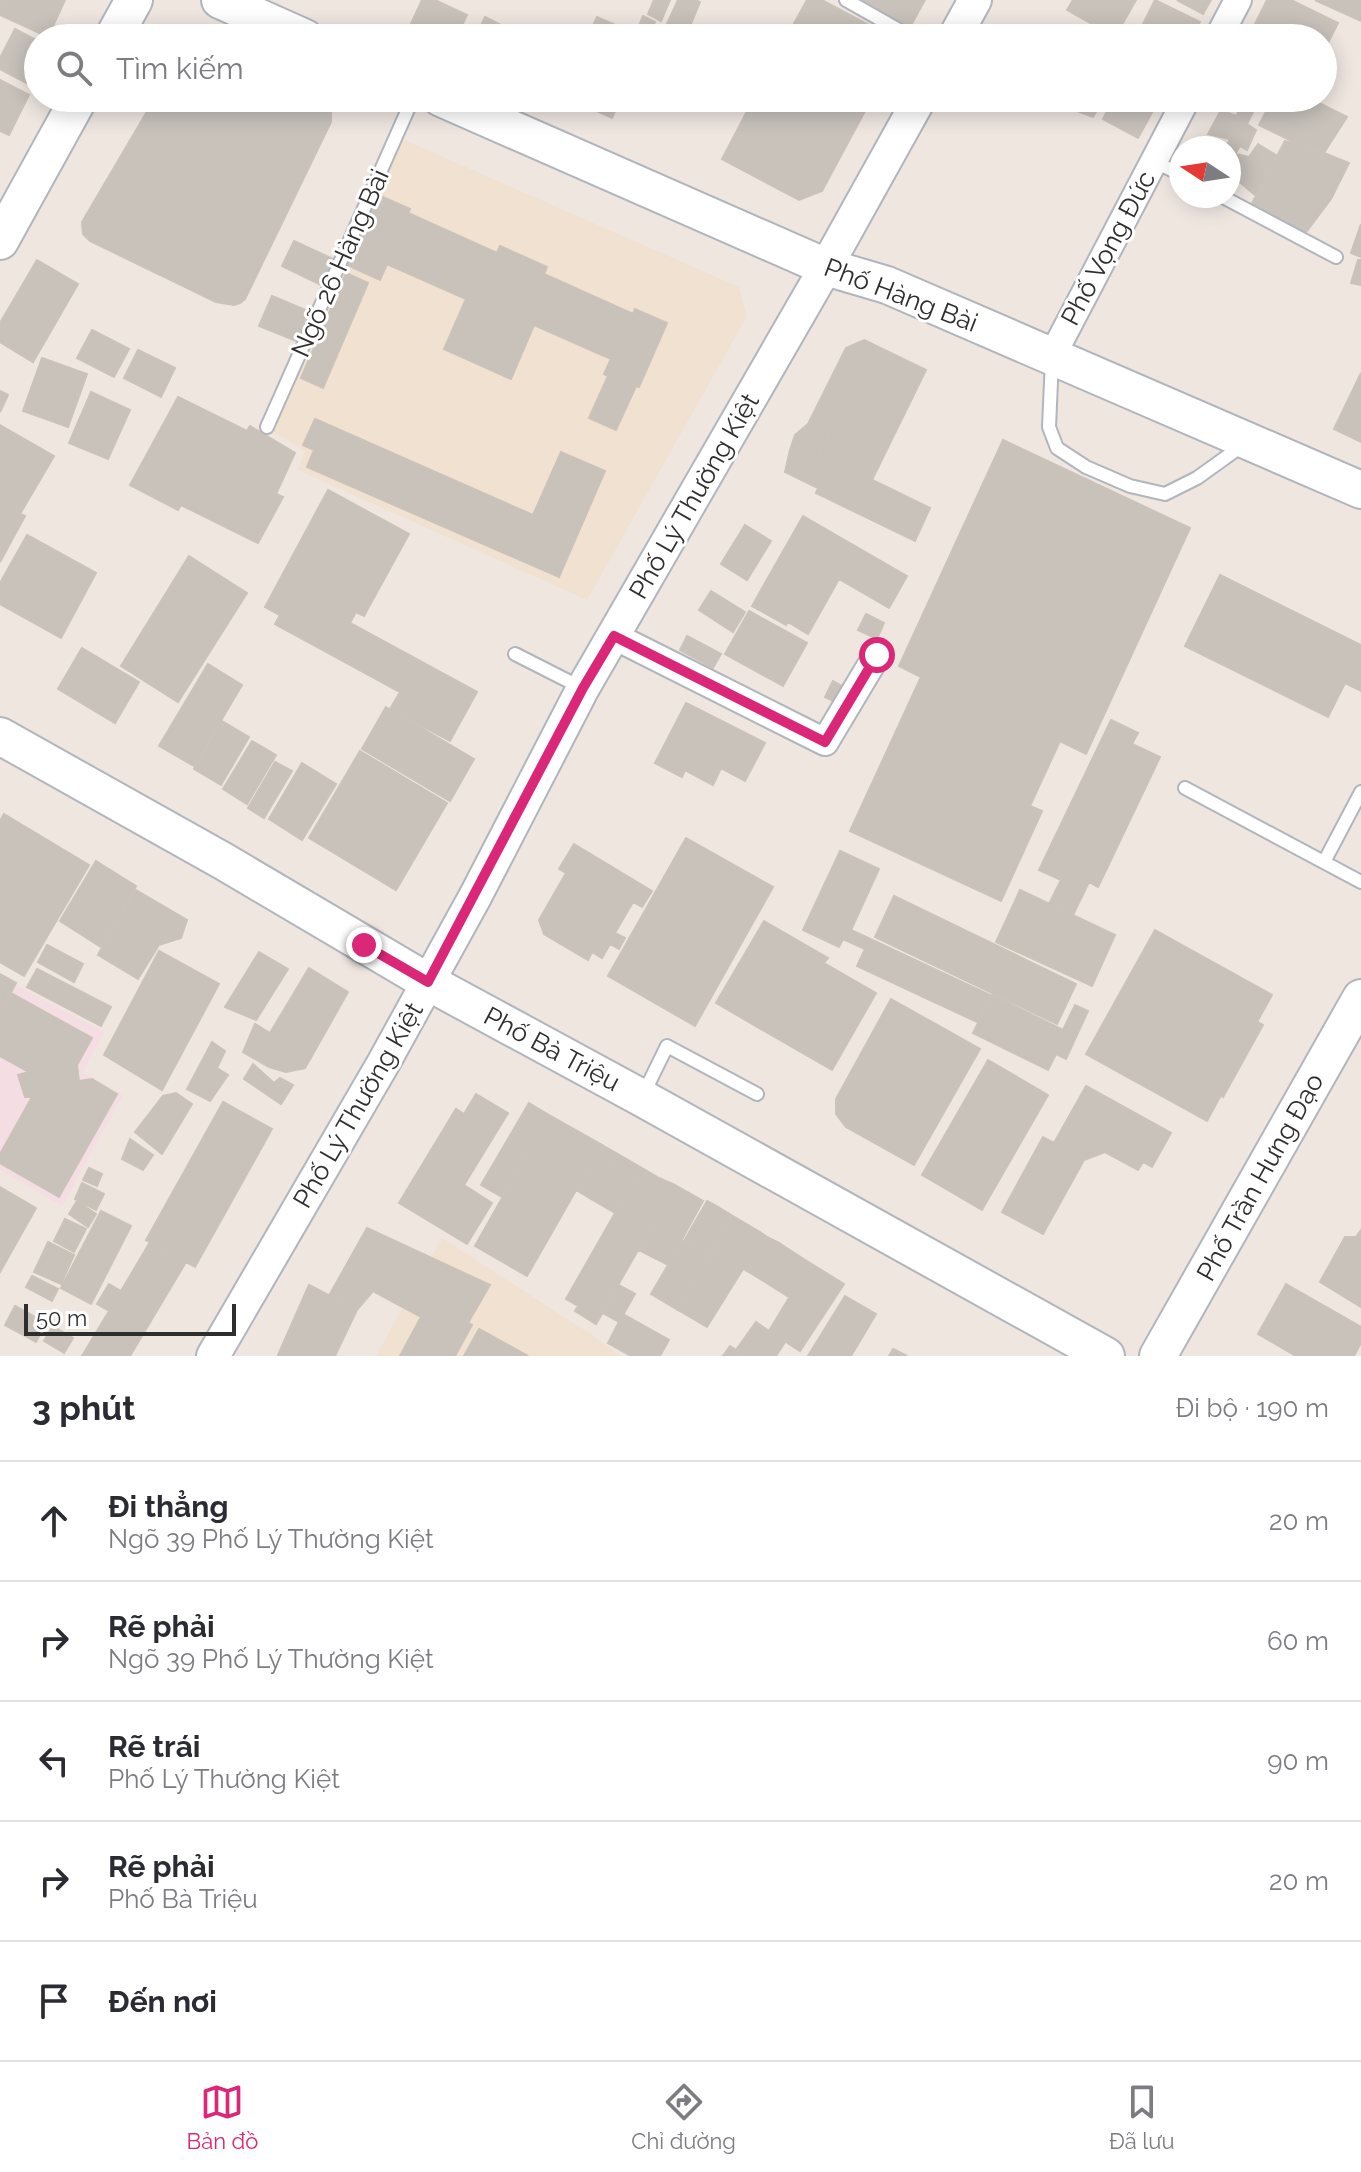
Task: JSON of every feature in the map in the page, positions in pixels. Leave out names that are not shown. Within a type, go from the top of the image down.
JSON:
[{"type":"main road","points":[[121,24],[134,0]]},
{"type":"main road","points":[[220,0],[274,24]]},
{"type":"main road","points":[[0,241],[71,112]]},
{"type":"main road","name":"Phố Hàng Bài","points":[[473,112],[826,267],[887,285],[1361,490]]},
{"type":"main road","name":"Phố Bà Triệu","points":[[0,736],[223,861],[428,982],[1106,1356]]},
{"type":"main road","name":"Phố Trần Hưng Đạo","points":[[1158,1356],[1361,998]]},
{"type":"street","points":[[962,24],[975,0]]},
{"type":"street","points":[[1225,24],[1238,0]]},
{"type":"street","name":"Phố Lý Thường Kiệt","points":[[213,1356],[428,982],[583,688],[912,112]]},
{"type":"street","name":"Phố Vọng Đức","points":[[1052,356],[1180,112]]},
{"type":"street","points":[[614,636],[825,742],[877,655]]},
{"type":"lane","points":[[846,0],[888,24]]},
{"type":"lane","name":"Ngõ 26 Hàng Bài","points":[[267,427],[407,112]]},
{"type":"lane","points":[[1154,161],[1169,169]]},
{"type":"lane","points":[[1241,207],[1336,257]]},
{"type":"lane","points":[[1052,356],[1049,427],[1057,448],[1086,467],[1130,486],[1165,494],[1197,478],[1249,441]]},
{"type":"lane","points":[[515,654],[583,688]]},
{"type":"lane","points":[[1185,788],[1361,882]]},
{"type":"lane","points":[[1324,862],[1361,792]]},
{"type":"lane","points":[[642,1098],[667,1046],[757,1094]]},
{"type":"shaded area","points":[[395,136],[739,287],[747,316],[587,600],[298,470],[305,451],[267,428]]},
{"type":"shaded area","points":[[0,977],[105,1032],[83,1072],[123,1095],[62,1206],[0,1170]]},
{"type":"shaded area","points":[[442,1238],[595,1337],[621,1356],[376,1356]]},
{"type":"building","points":[[0,0],[65,0],[54,24],[24,26],[0,15]]},
{"type":"building","points":[[422,0],[435,0],[467,15],[463,24],[411,24]]},
{"type":"building","points":[[654,0],[670,0],[661,21],[648,14]]},
{"type":"building","points":[[678,0],[700,2],[691,24],[667,24]]},
{"type":"building","points":[[807,0],[822,0],[867,24],[794,24]]},
{"type":"building","points":[[856,0],[925,0],[912,24],[900,24]]},
{"type":"building","points":[[1073,0],[1136,0],[1122,24],[1092,24],[1067,10]]},
{"type":"building","points":[[1155,0],[1200,22],[1199,24],[1143,24]]},
{"type":"building","points":[[1177,0],[1211,0],[1203,14]]},
{"type":"building","points":[[1267,0],[1291,0],[1338,23],[1337,25],[1255,24]]},
{"type":"building","points":[[1315,0],[1361,0],[1361,21]]},
{"type":"building","points":[[643,16],[655,22],[654,24],[640,24]]},
{"type":"building","points":[[485,17],[499,24],[482,24]]},
{"type":"building","points":[[597,17],[613,24],[594,24]]},
{"type":"building","points":[[15,29],[24,34],[24,82],[0,69],[0,58]]},
{"type":"building","points":[[0,80],[24,92],[24,105],[9,135],[0,131]]},
{"type":"building","points":[[147,112],[331,112],[331,122],[245,299],[240,303],[216,302],[90,241],[83,234],[82,222]]},
{"type":"building","points":[[599,112],[615,112],[612,118]]},
{"type":"building","points":[[747,112],[864,112],[822,191],[799,200],[722,159]]},
{"type":"building","points":[[1107,112],[1152,112],[1138,138],[1103,119]]},
{"type":"building","points":[[1220,112],[1236,116],[1238,112],[1253,112],[1247,124],[1256,130],[1247,150],[1241,147],[1241,136],[1208,134]]},
{"type":"building","points":[[1266,112],[1337,112],[1347,117],[1322,156],[1259,125]]},
{"type":"building","points":[[1285,141],[1349,163],[1331,199],[1269,171]]},
{"type":"building","points":[[1258,144],[1276,155],[1269,171],[1249,157]]},
{"type":"building","points":[[1241,155],[1249,157],[1269,171],[1256,196],[1241,183]]},
{"type":"building","points":[[1269,171],[1331,199],[1304,235],[1250,207]]},
{"type":"building","points":[[376,194],[410,209],[408,213],[497,253],[500,246],[547,267],[544,274],[633,314],[635,309],[667,323],[616,430],[589,418],[608,376],[604,374],[611,359],[534,325],[511,379],[444,349],[466,299],[387,264],[380,280],[345,264]]},
{"type":"building","points":[[1361,224],[1361,257],[1351,253]]},
{"type":"building","points":[[294,241],[333,259],[321,285],[282,266]]},
{"type":"building","points":[[37,260],[78,284],[33,362],[0,342],[0,323]]},
{"type":"building","points":[[1358,260],[1361,260],[1361,285],[1351,283]]},
{"type":"building","points":[[346,273],[368,283],[323,388],[301,378]]},
{"type":"building","points":[[272,296],[308,311],[296,341],[259,326]]},
{"type":"building","points":[[92,330],[129,349],[114,377],[77,358]]},
{"type":"building","points":[[864,340],[926,370],[872,480],[819,454],[829,434],[808,424],[846,348]]},
{"type":"building","points":[[138,350],[175,368],[161,397],[124,378]]},
{"type":"building","points":[[42,358],[87,374],[68,427],[23,411]]},
{"type":"building","points":[[1361,373],[1361,442],[1334,429]]},
{"type":"building","points":[[0,391],[8,395],[0,412]]},
{"type":"building","points":[[91,392],[130,410],[108,459],[69,443]]},
{"type":"building","points":[[178,397],[247,431],[250,426],[295,453],[276,494],[283,497],[258,543],[181,505],[178,510],[130,485]]},
{"type":"building","points":[[315,419],[533,515],[561,452],[605,471],[559,577],[307,467],[314,450],[303,445]]},
{"type":"building","points":[[808,424],[829,434],[819,454],[930,508],[915,541],[816,493],[818,488],[785,472],[795,435]]},
{"type":"building","points":[[0,425],[54,456],[20,514],[25,516],[0,562]]},
{"type":"building","points":[[1003,440],[1190,528],[1086,754],[1060,741],[1030,806],[1042,811],[1001,901],[850,831],[921,677],[899,666]]},
{"type":"building","points":[[328,490],[409,534],[364,616],[356,612],[350,623],[477,692],[450,741],[390,709],[400,692],[275,624],[280,615],[265,607]]},
{"type":"building","points":[[803,516],[907,576],[889,608],[839,579],[808,634],[752,606]]},
{"type":"building","points":[[745,525],[771,541],[747,580],[721,564]]},
{"type":"building","points":[[27,535],[96,573],[61,638],[0,604],[0,583]]},
{"type":"building","points":[[189,556],[247,593],[178,702],[121,666]]},
{"type":"building","points":[[1220,575],[1361,645],[1361,691],[1345,683],[1328,717],[1185,646]]},
{"type":"building","points":[[711,591],[745,612],[733,632],[699,610]]},
{"type":"building","points":[[749,611],[807,643],[783,686],[725,654]]},
{"type":"building","points":[[866,614],[884,623],[877,639],[858,630]]},
{"type":"building","points":[[687,636],[721,654],[713,668],[680,650]]},
{"type":"building","points":[[82,648],[139,682],[115,723],[58,689]]},
{"type":"building","points":[[208,664],[242,685],[194,766],[159,746]]},
{"type":"building","points":[[833,681],[851,691],[843,706],[825,697]]},
{"type":"building","points":[[686,703],[765,743],[745,781],[721,768],[713,785],[685,770],[682,777],[655,763]]},
{"type":"building","points":[[386,707],[474,759],[450,801],[362,749]]},
{"type":"building","points":[[1111,720],[1138,733],[1132,744],[1160,757],[1098,887],[1089,882],[1073,915],[1049,904],[1061,880],[1039,870]]},
{"type":"building","points":[[222,721],[249,737],[221,785],[194,769]]},
{"type":"building","points":[[252,741],[276,755],[247,804],[223,789]]},
{"type":"building","points":[[360,751],[447,803],[396,890],[309,838]]},
{"type":"building","points":[[275,762],[292,771],[264,818],[248,808]]},
{"type":"building","points":[[302,763],[336,784],[302,840],[269,819]]},
{"type":"building","points":[[4,814],[89,865],[24,976],[0,962],[0,821]]},
{"type":"building","points":[[686,838],[773,887],[695,1026],[608,976]]},
{"type":"building","points":[[574,844],[652,891],[642,907],[633,902],[615,933],[625,938],[619,949],[610,944],[602,958],[592,952],[588,960],[544,934],[539,920],[566,873],[559,869]]},
{"type":"building","points":[[840,851],[879,869],[851,930],[990,995],[977,1022],[857,966],[865,949],[843,939],[839,947],[803,930]]},
{"type":"building","points":[[96,861],[136,886],[101,947],[60,921]]},
{"type":"building","points":[[136,890],[187,920],[181,938],[159,945],[116,922]]},
{"type":"building","points":[[1020,890],[1115,935],[1092,986],[996,942]]},
{"type":"building","points":[[894,896],[1076,984],[1057,1024],[875,937]]},
{"type":"building","points":[[764,921],[828,958],[824,963],[876,993],[832,1070],[716,1003]]},
{"type":"building","points":[[116,922],[159,945],[138,979],[98,955]]},
{"type":"building","points":[[1155,930],[1272,995],[1257,1022],[1263,1025],[1207,1121],[1086,1054]]},
{"type":"building","points":[[47,945],[83,964],[74,982],[38,962]]},
{"type":"building","points":[[159,951],[219,984],[162,1090],[104,1055]]},
{"type":"building","points":[[259,952],[288,969],[256,1020],[225,1007]]},
{"type":"building","points":[[309,968],[348,992],[305,1068],[286,1072],[269,1067],[243,1052],[255,1024],[270,1033]]},
{"type":"building","points":[[37,969],[111,1007],[101,1026],[27,987]]},
{"type":"building","points":[[0,974],[16,983],[0,1014]]},
{"type":"building","points":[[11,993],[92,1038],[77,1065],[79,1081],[92,1079],[117,1094],[59,1197],[0,1163],[0,1154],[32,1097],[25,1097],[18,1075],[29,1072],[0,1056],[0,1014]]},
{"type":"building","points":[[992,995],[1063,1030],[1075,1005],[1088,1011],[1066,1059],[1056,1054],[1048,1070],[973,1033]]},
{"type":"building","points":[[891,999],[980,1049],[914,1165],[846,1127],[836,1114],[836,1099]]},
{"type":"building","points":[[212,1042],[225,1051],[217,1068],[228,1075],[210,1101],[187,1089]]},
{"type":"building","points":[[988,1060],[1048,1095],[982,1210],[922,1175]]},
{"type":"building","points":[[253,1064],[274,1083],[280,1078],[293,1085],[281,1104],[244,1079]]},
{"type":"building","points":[[1086,1086],[1171,1133],[1152,1167],[1143,1162],[1138,1170],[1105,1152],[1084,1160],[1043,1234],[1002,1212],[1043,1137],[1054,1143]]},
{"type":"building","points":[[176,1093],[192,1104],[162,1154],[135,1132],[163,1096]]},
{"type":"building","points":[[476,1094],[508,1113],[464,1185],[492,1203],[467,1244],[399,1203],[456,1109],[464,1114]]},
{"type":"building","points":[[223,1102],[272,1129],[195,1267],[146,1240]]},
{"type":"building","points":[[529,1103],[549,1115],[502,1197],[481,1185]]},
{"type":"building","points":[[549,1115],[602,1145],[527,1276],[475,1246]]},
{"type":"building","points":[[130,1139],[153,1155],[143,1170],[122,1159]]},
{"type":"building","points":[[602,1145],[618,1154],[591,1199],[576,1190]]},
{"type":"building","points":[[618,1154],[642,1168],[615,1213],[591,1199]]},
{"type":"building","points":[[89,1168],[102,1174],[97,1186],[83,1180]]},
{"type":"building","points":[[642,1168],[659,1178],[633,1223],[615,1213]]},
{"type":"building","points":[[659,1178],[675,1185],[596,1324],[575,1311],[578,1306],[566,1299],[615,1213],[633,1223]]},
{"type":"building","points":[[82,1183],[104,1194],[96,1210],[75,1199]]},
{"type":"building","points":[[675,1185],[703,1201],[668,1265],[639,1250]]},
{"type":"building","points":[[0,1187],[36,1208],[0,1272]]},
{"type":"building","points":[[77,1201],[96,1214],[88,1227],[69,1214]]},
{"type":"building","points":[[707,1201],[718,1207],[695,1248],[684,1241]]},
{"type":"building","points":[[718,1207],[733,1216],[709,1256],[695,1248]]},
{"type":"building","points":[[101,1211],[131,1226],[91,1304],[61,1288]]},
{"type":"building","points":[[733,1216],[760,1232],[739,1266],[713,1250]]},
{"type":"building","points":[[65,1219],[86,1229],[74,1252],[54,1241]]},
{"type":"building","points":[[367,1228],[490,1285],[468,1323],[429,1302],[421,1317],[373,1291],[357,1310],[330,1294]]},
{"type":"building","points":[[1361,1230],[1361,1307],[1320,1282],[1345,1237],[1356,1237]]},
{"type":"building","points":[[760,1232],[767,1237],[747,1271],[739,1266]]},
{"type":"building","points":[[767,1237],[779,1243],[757,1277],[747,1271]]},
{"type":"building","points":[[682,1241],[709,1256],[678,1310],[651,1294]]},
{"type":"building","points":[[48,1242],[74,1255],[61,1284],[34,1272]]},
{"type":"building","points":[[150,1242],[186,1262],[130,1356],[82,1356],[109,1311],[97,1304],[109,1284],[121,1291]]},
{"type":"building","points":[[779,1243],[810,1263],[789,1297],[757,1277]]},
{"type":"building","points":[[713,1250],[743,1269],[707,1327],[678,1310]]},
{"type":"building","points":[[810,1263],[844,1284],[800,1351],[769,1331]]},
{"type":"building","points":[[32,1276],[58,1289],[52,1301],[26,1287]]},
{"type":"building","points":[[1286,1284],[1361,1327],[1361,1343],[1354,1356],[1296,1356],[1258,1334]]},
{"type":"building","points":[[309,1285],[357,1310],[335,1356],[280,1356],[278,1355]]},
{"type":"building","points":[[619,1285],[635,1294],[619,1322],[603,1313]]},
{"type":"building","points":[[845,1296],[876,1314],[851,1356],[808,1356]]},
{"type":"building","points":[[429,1302],[472,1325],[455,1356],[400,1356]]},
{"type":"building","points":[[15,1306],[46,1323],[36,1342],[5,1325]]},
{"type":"building","points":[[623,1314],[669,1340],[660,1356],[631,1356],[608,1343]]},
{"type":"building","points":[[756,1322],[785,1342],[776,1356],[745,1356],[736,1350]]},
{"type":"building","points":[[53,1326],[73,1338],[64,1353],[44,1341]]},
{"type":"building","points":[[479,1329],[528,1356],[464,1356]]},
{"type":"building","points":[[730,1346],[745,1356],[723,1356]]},
{"type":"building","points":[[893,1349],[907,1356],[889,1356]]},
{"type":"route","points":[[364,945],[428,982],[583,688],[614,636],[825,742],[877,655]]}]
